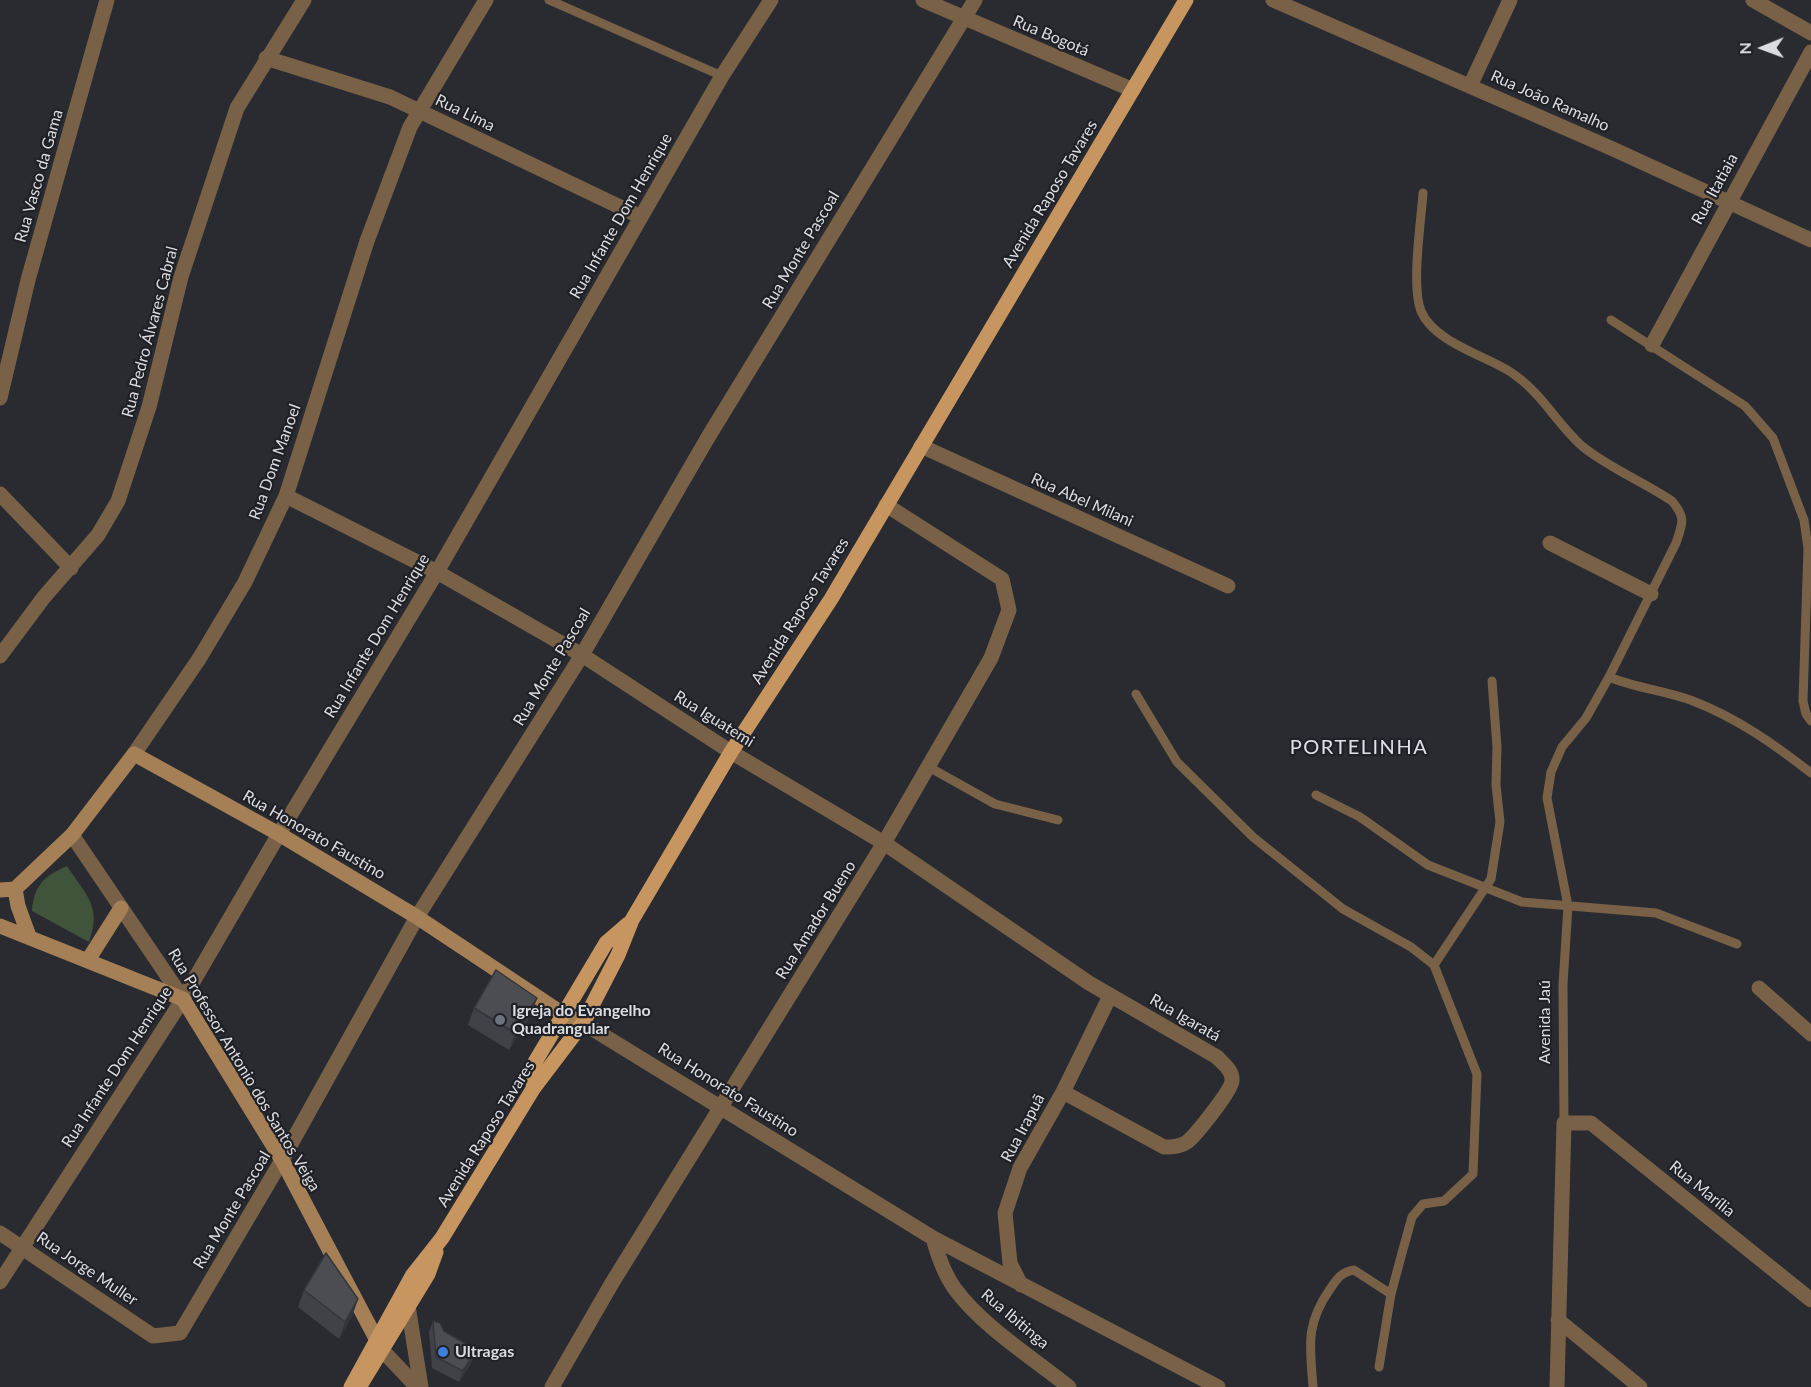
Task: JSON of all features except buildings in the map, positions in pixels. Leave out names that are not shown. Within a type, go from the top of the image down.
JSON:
[{"type":"main road","name":"Avenida Raposo Tavares","points":[[358,1387],[412,1276],[442,1238],[533,1089],[583,1023],[618,955],[632,920],[732,752],[831,599],[1186,0]]},
{"type":"main road","points":[[533,1089],[535,1062],[563,1014],[606,943],[632,920]]},
{"type":"main road","name":"Avenida Raposo Tavares","points":[[351,1387],[428,1274],[442,1238]]},
{"type":"street","name":"Rua Vasco da Gama","points":[[0,398],[31,270],[107,0]]},
{"type":"street","name":"Rua Pedro Álvares Cabral","points":[[0,656],[44,597],[98,535],[118,501],[149,407],[181,277],[237,108],[304,0]]},
{"type":"street","name":"Rua Dom Manoel","points":[[8,890],[72,835],[134,754],[199,659],[245,582],[286,496],[367,241],[410,127],[486,0]]},
{"type":"street","name":"Rua Infante Dom Henrique","points":[[0,1282],[183,999],[279,834],[437,572],[722,76],[771,0]]},
{"type":"street","name":"Rua Bogotá","points":[[923,0],[1133,90]]},
{"type":"street","name":"Rua Monte Pascoal","points":[[153,1336],[180,1333],[282,1160],[417,917],[582,655],[707,439],[975,0]]},
{"type":"street","name":"Rua João Ramalho","points":[[1273,0],[1811,240]]},
{"type":"street","points":[[1470,86],[1510,0]]},
{"type":"street","points":[[1753,0],[1811,33]]},
{"type":"street","name":"Rua Itatiaia","points":[[1652,345],[1811,52]]},
{"type":"street","name":"Rua Lima","points":[[266,58],[390,97],[641,217]]},
{"type":"street","name":"Rua Abel Milani","points":[[921,446],[1228,586]]},
{"type":"street","points":[[0,494],[71,568]]},
{"type":"street","name":"Rua Iguatemi","points":[[286,496],[437,572],[582,655],[732,752],[884,843],[1110,996]]},
{"type":"street","name":"Rua Amador Bueno","points":[[552,1387],[612,1283],[884,843],[991,658],[1009,610],[1002,579],[886,505]]},
{"type":"street","points":[[1550,543],[1651,594]]},
{"type":"street","name":"Rua Honorato Faustino","points":[[134,754],[279,834],[417,917],[563,1014],[583,1023],[933,1238],[1218,1387]]},
{"type":"street","name":"Rua Professor Antonio dos Santos Veiga","points":[[72,835],[183,999],[282,1160],[380,1345],[419,1387]]},
{"type":"street","points":[[8,890],[18,906],[29,936]]},
{"type":"street","points":[[88,960],[121,908]]},
{"type":"street","points":[[0,926],[183,999]]},
{"type":"street","points":[[1759,988],[1811,1034]]},
{"type":"street","name":"Rua Irapuã","points":[[1021,1285],[1010,1263],[1005,1213],[1020,1168],[1063,1092],[1110,996]]},
{"type":"street","name":"Rua Igaratá","points":[[1063,1092],[1164,1148],[1175,1147],[1187,1142],[1229,1090],[1232,1080],[1230,1070],[1217,1057],[1110,996]]},
{"type":"street","name":"Rua Marília","points":[[1564,1123],[1591,1123],[1811,1300]]},
{"type":"street","name":"Avenida Jaú","points":[[1557,1387],[1564,1123]]},
{"type":"street","name":"Rua Jorge Muller","points":[[0,1233],[153,1336]]},
{"type":"street","name":"Rua Ibitinga","points":[[933,1238],[942,1266],[956,1290],[987,1322],[1069,1387]]},
{"type":"street","name":"Rua Professor Antonio dos Santos Veiga","points":[[408,1306],[419,1387]]},
{"type":"street","points":[[1558,1320],[1640,1387]]},
{"type":"lane","points":[[549,0],[722,76]]},
{"type":"lane","name":"Avenida Jaú","points":[[1423,193],[1417,292],[1420,311],[1427,321],[1436,332],[1510,372],[1545,401],[1584,448],[1665,496],[1681,513],[1683,522],[1676,543],[1609,677],[1586,718],[1562,747],[1551,771],[1548,798],[1568,906],[1563,984],[1564,1123]]},
{"type":"lane","points":[[1611,320],[1745,406],[1773,438],[1804,520],[1808,548],[1803,702],[1806,714],[1811,721]]},
{"type":"lane","points":[[1609,677],[1692,701],[1736,721],[1776,746],[1811,773]]},
{"type":"lane","points":[[1434,965],[1491,879],[1500,822],[1496,785],[1497,747],[1492,681]]},
{"type":"lane","points":[[1136,694],[1177,762],[1253,837],[1342,909],[1411,947],[1434,965],[1477,1074],[1473,1174],[1444,1201],[1424,1204],[1412,1217],[1391,1294],[1379,1367]]},
{"type":"lane","points":[[927,766],[995,804],[1058,820]]},
{"type":"lane","points":[[1316,795],[1360,817],[1428,866],[1522,902],[1656,913],[1737,944]]},
{"type":"lane","points":[[1313,1387],[1308,1344],[1311,1327],[1318,1306],[1338,1277],[1345,1271],[1354,1270],[1391,1294]]},
{"type":"green space","points":[[67,866],[86,893],[93,910],[93,930],[89,942],[32,911],[35,894],[42,882]]},
{"type":"place","name":"Igreja do Evangelho Quadrangular","points":[[500,1020]]},
{"type":"place","name":"Ultragas","points":[[443,1352]]},
{"type":"district","name":"PORTELINHA","points":[[1359,748]]}]
